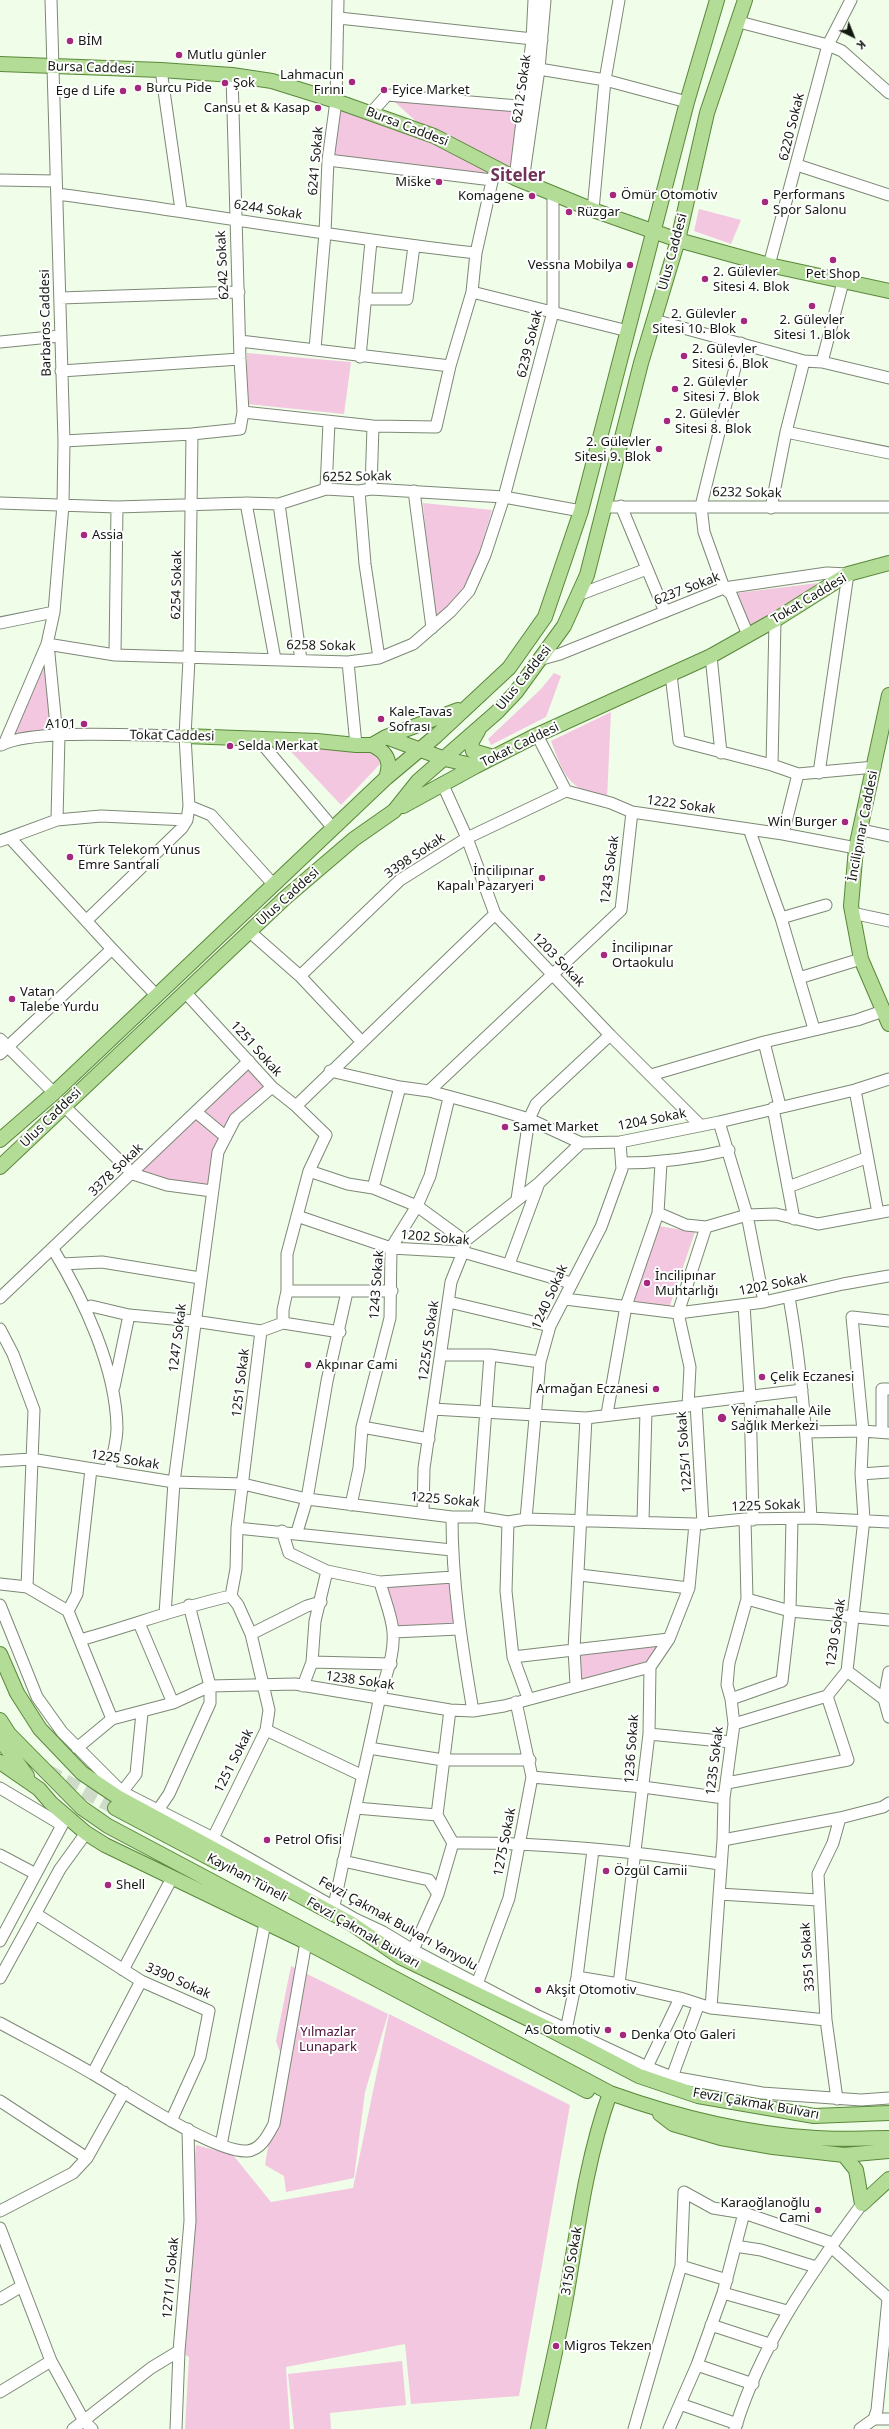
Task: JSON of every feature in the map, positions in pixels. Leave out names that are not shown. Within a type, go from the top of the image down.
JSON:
[{"type":"main road","name":"Ulus Caddesi","points":[[0,1140],[54,1093],[157,996],[272,884],[386,778],[470,705],[508,668],[545,617],[581,511],[687,102],[717,0]]},
{"type":"main road","name":"Ulus Caddesi","points":[[0,1167],[285,898],[354,839],[394,811],[418,781],[445,759],[516,692],[542,659],[564,626],[587,575],[654,320],[678,240],[707,113],[739,22],[745,0]]},
{"type":"main road","name":"Bursa Caddesi","points":[[0,64],[161,70],[232,75],[272,81],[336,101],[434,136],[493,174],[519,180],[593,210],[654,232],[770,265],[889,291]]},
{"type":"main road","name":"Tokat Caddesi","points":[[185,736],[318,741],[356,745],[372,745],[386,737],[445,759],[476,766],[537,735],[711,656],[775,620],[848,574],[889,563]]},
{"type":"main road","name":"İncilipınar Caddesi","points":[[889,695],[884,746],[875,767],[862,830],[856,848],[852,888],[852,913],[862,959],[889,1024]]},
{"type":"main road","points":[[386,737],[426,724],[470,705]]},
{"type":"main road","points":[[481,726],[472,739],[471,747],[476,753],[493,757]]},
{"type":"main road","points":[[372,745],[387,755],[389,764],[386,778]]},
{"type":"main road","points":[[394,811],[442,783],[476,766]]},
{"type":"main road","name":"Fevzi Çakmak Bulvarı","points":[[0,1654],[17,1693],[40,1729],[82,1773],[119,1798],[352,1924],[400,1957],[545,2027],[639,2076],[698,2096],[814,2116],[889,2113]]},
{"type":"main road","name":"Fevzi Çakmak Bulvarı","points":[[0,1720],[9,1734],[76,1802],[108,1826],[609,2098],[754,2132],[816,2138],[889,2138]]},
{"type":"main road","points":[[0,1739],[64,1821],[172,1878],[306,1942],[609,2098],[673,2124],[721,2138],[773,2147],[844,2155],[889,2151]]},
{"type":"main road","points":[[0,1762],[39,1789]]},
{"type":"main road","name":"Kayıhan Tüneli","points":[[115,1808],[352,1934],[400,1957]]},
{"type":"main road","name":"3150 Sokak","points":[[538,2429],[565,2302],[582,2204],[609,2098]]},
{"type":"main road","points":[[860,2114],[889,2107]]},
{"type":"main road","points":[[655,2110],[673,2124]]},
{"type":"main road","points":[[844,2155],[856,2170],[862,2204],[886,2184]]},
{"type":"street","name":"Barbaros Caddesi","points":[[3,744],[48,644],[54,612],[63,505],[64,441],[55,181],[54,66],[51,0]]},
{"type":"street","name":"6241 Sokak","points":[[315,349],[326,232],[328,160],[336,101],[339,18],[338,0]]},
{"type":"street","name":"6212 Sokak","points":[[528,107],[539,69],[534,0]]},
{"type":"street","name":"6212 Sokak","points":[[519,180],[537,40],[545,0]]},
{"type":"street","points":[[593,210],[605,80],[619,0]]},
{"type":"street","name":"6220 Sokak","points":[[770,265],[828,45],[851,0]]},
{"type":"street","points":[[339,18],[537,40]]},
{"type":"street","points":[[739,22],[828,45],[842,51],[889,93]]},
{"type":"street","points":[[539,69],[605,80],[687,102]]},
{"type":"street","points":[[161,70],[181,210]]},
{"type":"street","name":"6242 Sokak","points":[[192,434],[240,429],[243,412],[235,219],[232,75]]},
{"type":"street","points":[[371,113],[387,95],[528,107]]},
{"type":"street","points":[[243,412],[374,426],[436,427],[450,366],[472,292],[476,253],[493,174],[328,160]]},
{"type":"street","points":[[797,165],[889,195]]},
{"type":"street","points":[[0,180],[55,181]]},
{"type":"street","name":"6244 Sokak","points":[[56,194],[181,210],[326,232],[371,241],[476,253]]},
{"type":"street","name":"6239 Sokak","points":[[504,497],[553,312],[553,194]]},
{"type":"street","points":[[360,357],[371,241]]},
{"type":"street","points":[[365,298],[407,299],[414,246]]},
{"type":"street","points":[[822,362],[843,282]]},
{"type":"street","points":[[60,298],[239,292]]},
{"type":"street","points":[[472,292],[628,331]]},
{"type":"street","points":[[654,320],[741,342],[804,361],[822,362],[889,378]]},
{"type":"street","points":[[0,342],[60,336]]},
{"type":"street","points":[[240,341],[315,349],[360,357],[450,366]]},
{"type":"street","points":[[741,342],[701,506],[704,532],[724,588],[731,594],[748,635]]},
{"type":"street","points":[[61,371],[240,359]]},
{"type":"street","points":[[771,508],[786,432],[804,361]]},
{"type":"street","points":[[326,489],[329,422]]},
{"type":"street","points":[[371,489],[374,426]]},
{"type":"street","points":[[786,432],[889,454]]},
{"type":"street","points":[[64,441],[192,434]]},
{"type":"street","name":"6254 Sokak","points":[[187,820],[189,806],[185,736],[189,659],[193,504],[192,434]]},
{"type":"street","name":"6252 Sokak","points":[[0,503],[117,507],[246,503],[280,504],[326,489],[359,491],[371,489],[504,497],[581,511]]},
{"type":"street","points":[[359,491],[365,564],[379,658]]},
{"type":"street","points":[[414,491],[432,628]]},
{"type":"street","name":"6258 Sokak","points":[[48,644],[115,655],[189,659],[275,658],[348,662],[379,658],[412,644],[432,628],[469,591],[485,555],[504,497]]},
{"type":"street","points":[[246,503],[275,658]]},
{"type":"street","points":[[280,504],[301,660]]},
{"type":"street","points":[[620,506],[665,612]]},
{"type":"street","points":[[115,655],[117,507]]},
{"type":"street","name":"6232 Sokak","points":[[605,507],[889,507]]},
{"type":"street","points":[[578,595],[647,569]]},
{"type":"street","name":"6237 Sokak","points":[[542,659],[560,654],[724,588],[827,573],[848,574]]},
{"type":"street","points":[[819,774],[848,574]]},
{"type":"street","points":[[0,623],[54,612]]},
{"type":"street","points":[[772,765],[775,620]]},
{"type":"street","name":"Barbaros Caddesi","points":[[48,644],[58,735],[57,820]]},
{"type":"street","points":[[711,656],[721,753]]},
{"type":"street","points":[[348,662],[356,745]]},
{"type":"street","points":[[671,675],[679,741],[772,765],[798,774],[819,774],[875,767]]},
{"type":"street","name":"Tokat Caddesi","points":[[3,744],[58,735],[185,736]]},
{"type":"street","points":[[537,735],[566,791]]},
{"type":"street","points":[[258,739],[333,828]]},
{"type":"street","points":[[783,834],[798,774]]},
{"type":"street","name":"1203 Sokak","points":[[442,783],[468,838],[495,914],[610,1035],[700,1125]]},
{"type":"street","name":"1222 Sokak","points":[[566,791],[611,803],[632,812],[783,834],[856,848]]},
{"type":"street","name":"3398 Sokak","points":[[300,976],[400,880],[468,838],[566,791]]},
{"type":"street","points":[[189,806],[210,815],[272,884]]},
{"type":"street","name":"1243 Sokak","points":[[429,1091],[551,974],[621,910],[632,812]]},
{"type":"street","points":[[87,920],[182,828],[187,820],[101,816],[57,820],[6,840],[87,920],[112,949],[157,996]]},
{"type":"street","points":[[749,829],[781,918],[814,1029]]},
{"type":"street","points":[[862,830],[889,836]]},
{"type":"street","points":[[781,918],[826,905]]},
{"type":"street","points":[[852,913],[889,921]]},
{"type":"street","points":[[296,1106],[361,1041],[495,914]]},
{"type":"street","points":[[250,932],[300,976],[361,1041]]},
{"type":"street","points":[[54,1093],[2,1047],[112,949]]},
{"type":"street","points":[[799,978],[862,959]]},
{"type":"street","name":"1251 Sokak","points":[[185,992],[272,1087],[296,1106],[326,1135],[309,1172],[287,1254],[287,1291],[283,1310],[283,1323]]},
{"type":"street","points":[[651,1076],[764,1042],[857,1020],[883,1011]]},
{"type":"street","points":[[517,1199],[528,1120],[536,1104],[610,1035]]},
{"type":"street","points":[[764,1042],[777,1107],[794,1219]]},
{"type":"street","name":"3378 Sokak","points":[[0,1298],[133,1174],[249,1061]]},
{"type":"street","name":"1204 Sokak","points":[[330,1071],[400,1087],[429,1091],[449,1098],[492,1108],[528,1120],[581,1143],[620,1142],[719,1122],[777,1107],[855,1090],[889,1079]]},
{"type":"street","name":"1247 Sokak","points":[[165,1614],[174,1482],[194,1321],[218,1152],[235,1119],[272,1087]]},
{"type":"street","points":[[373,1188],[400,1087]]},
{"type":"street","points":[[855,1090],[866,1158],[878,1213]]},
{"type":"street","name":"1243 Sokak","points":[[351,1505],[359,1468],[362,1428],[390,1318],[392,1291],[391,1248],[417,1206],[430,1176],[449,1098]]},
{"type":"street","points":[[64,1106],[133,1174],[167,1185],[212,1191]]},
{"type":"street","points":[[196,1112],[226,1138]]},
{"type":"street","points":[[719,1122],[729,1150],[747,1215],[764,1302]]},
{"type":"street","name":"1240 Sokak","points":[[526,1519],[537,1414],[540,1362],[550,1326],[601,1227],[622,1163],[620,1142]]},
{"type":"street","points":[[309,1172],[348,1184],[373,1188],[417,1206],[465,1241],[539,1183],[581,1143]]},
{"type":"street","points":[[622,1163],[660,1163],[696,1158],[729,1150]]},
{"type":"street","points":[[788,1187],[866,1158]]},
{"type":"street","points":[[607,1414],[626,1306],[658,1213],[660,1163]]},
{"type":"street","points":[[509,1264],[539,1183]]},
{"type":"street","points":[[658,1213],[686,1225],[706,1227],[747,1215],[776,1214],[818,1224],[889,1211]]},
{"type":"street","name":"1202 Sokak","points":[[297,1216],[391,1248],[463,1252],[572,1283]]},
{"type":"street","points":[[678,1313],[706,1227]]},
{"type":"street","name":"1225/5 Sokak","points":[[423,1513],[424,1468],[451,1282],[463,1252],[465,1241]]},
{"type":"street","points":[[53,1249],[86,1310],[111,1382],[117,1429],[110,1470]]},
{"type":"street","points":[[62,1264],[102,1262],[200,1278]]},
{"type":"street","name":"1202 Sokak","points":[[565,1299],[678,1313],[764,1302],[889,1276]]},
{"type":"street","points":[[287,1291],[392,1291]]},
{"type":"street","points":[[297,1532],[307,1499],[327,1381],[340,1332],[347,1292]]},
{"type":"street","points":[[789,1296],[799,1354],[807,1432],[811,1518]]},
{"type":"street","points":[[449,1302],[550,1326]]},
{"type":"street","name":"1235 Sokak","points":[[711,2008],[720,1864],[723,1840],[724,1798],[734,1724],[731,1699],[727,1685],[729,1663],[747,1599],[750,1396],[744,1305]]},
{"type":"street","points":[[86,1310],[91,1306],[129,1315],[194,1321],[261,1331],[283,1323],[340,1332]]},
{"type":"street","name":"1225/1 Sokak","points":[[678,1313],[690,1367],[699,1524]]},
{"type":"street","points":[[113,1394],[129,1315]]},
{"type":"street","name":"1230 Sokak","points":[[827,1696],[847,1672],[864,1520],[861,1474],[863,1430],[852,1317],[889,1320]]},
{"type":"street","points":[[0,1329],[13,1354],[34,1410],[27,1587]]},
{"type":"street","name":"1251 Sokak","points":[[213,1838],[266,1730],[269,1710],[262,1686],[251,1634],[238,1605],[231,1596],[236,1569],[237,1528],[261,1331]]},
{"type":"street","points":[[441,1355],[490,1355],[540,1362]]},
{"type":"street","points":[[478,1517],[484,1413],[490,1355]]},
{"type":"street","points":[[807,1432],[863,1430],[886,1432],[882,1389],[889,1388]]},
{"type":"street","points":[[433,1408],[484,1413],[537,1414],[586,1418],[607,1414],[646,1412],[750,1396],[802,1390]]},
{"type":"street","points":[[643,1521],[646,1412]]},
{"type":"street","points":[[576,1685],[574,1649],[580,1574],[586,1418]]},
{"type":"street","points":[[362,1428],[429,1439]]},
{"type":"street","name":"1225 Sokak","points":[[0,1459],[31,1459],[91,1469],[110,1470],[174,1482],[243,1484],[307,1499],[452,1517],[478,1517],[508,1522],[526,1519],[643,1521],[699,1524],[792,1518],[889,1522]]},
{"type":"street","points":[[68,1611],[77,1594],[91,1469]]},
{"type":"street","points":[[861,1474],[889,1472]]},
{"type":"street","points":[[452,1517],[453,1578],[459,1629],[473,1712]]},
{"type":"street","points":[[731,1699],[782,1681],[790,1611],[792,1518]]},
{"type":"street","points":[[508,1522],[506,1591],[513,1657],[528,1698]]},
{"type":"street","points":[[650,1667],[669,1638],[689,1588],[699,1524]]},
{"type":"street","points":[[237,1528],[297,1532],[348,1540],[452,1550]]},
{"type":"street","points":[[282,1531],[289,1553],[327,1571],[380,1582],[453,1578]]},
{"type":"street","points":[[303,1686],[312,1662],[315,1621],[321,1602],[327,1571]]},
{"type":"street","points":[[580,1574],[689,1588]]},
{"type":"street","points":[[334,1906],[356,1808],[361,1775],[369,1748],[380,1698],[391,1664],[393,1632],[380,1582]]},
{"type":"street","points":[[0,1584],[27,1587],[68,1611],[112,1720]]},
{"type":"street","points":[[80,1640],[139,1623],[189,1605],[231,1596]]},
{"type":"street","points":[[747,1599],[790,1611],[854,1615],[889,1620]]},
{"type":"street","points":[[251,1634],[307,1606],[321,1602]]},
{"type":"street","name":"Fevzi Çakmak Bulvarı Yanyolu","points":[[0,1605],[37,1697],[62,1732],[122,1792],[213,1838],[355,1919],[383,1932],[477,1984],[566,2030],[672,2077],[762,2093],[860,2100],[889,2098]]},
{"type":"street","points":[[158,1810],[169,1794],[210,1703],[210,1686],[189,1605]]},
{"type":"street","points":[[139,1623],[173,1703]]},
{"type":"street","points":[[393,1632],[459,1629]]},
{"type":"street","points":[[513,1657],[669,1638]]},
{"type":"street","name":"1238 Sokak","points":[[312,1662],[391,1664]]},
{"type":"street","name":"1238 Sokak","points":[[77,1748],[112,1720],[142,1713],[173,1703],[210,1686],[262,1686],[295,1684],[450,1710],[473,1712],[650,1667]]},
{"type":"street","name":"1236 Sokak","points":[[620,1984],[649,1734],[650,1667]]},
{"type":"street","points":[[847,1672],[884,1699]]},
{"type":"street","points":[[889,1672],[884,1699],[889,1717]]},
{"type":"street","points":[[727,1783],[848,1760],[827,1696],[734,1724]]},
{"type":"street","name":"1275 Sokak","points":[[477,1984],[509,1898],[532,1777],[530,1760],[516,1702]]},
{"type":"street","points":[[414,1950],[438,1894],[453,1843],[437,1816],[450,1710]]},
{"type":"street","points":[[122,1792],[136,1774],[142,1713]]},
{"type":"street","points":[[266,1730],[361,1775]]},
{"type":"street","points":[[649,1734],[731,1742]]},
{"type":"street","points":[[369,1748],[443,1760],[530,1760]]},
{"type":"street","points":[[532,1777],[643,1787],[724,1798]]},
{"type":"street","points":[[0,1788],[64,1821],[0,1941]]},
{"type":"street","points":[[723,1840],[840,1818],[883,1807],[889,1803]]},
{"type":"street","points":[[356,1808],[437,1816]]},
{"type":"street","name":"3351 Sokak","points":[[837,2099],[826,2020],[818,1900],[818,1874],[833,1843],[840,1818]]},
{"type":"street","points":[[0,1978],[60,1869],[86,1833]]},
{"type":"street","points":[[453,1843],[519,1843],[593,1850],[635,1852],[720,1864]]},
{"type":"street","points":[[566,2030],[577,1978],[593,1850]]},
{"type":"street","points":[[0,1855],[36,1874]]},
{"type":"street","points":[[343,1861],[428,1880],[438,1894]]},
{"type":"street","points":[[123,1970],[172,1878]]},
{"type":"street","points":[[719,1894],[818,1900]]},
{"type":"street","name":"3390 Sokak","points":[[36,1914],[141,1981],[210,2010],[200,2057],[171,2121]]},
{"type":"street","points":[[221,2145],[265,1923]]},
{"type":"street","points":[[0,2023],[93,2073],[171,2121],[221,2145],[247,2151],[255,2149],[264,2142],[274,2124],[306,1942]]},
{"type":"street","points":[[577,1978],[620,1984],[680,1998],[698,2006],[826,2020]]},
{"type":"street","points":[[93,2073],[141,1981]]},
{"type":"street","points":[[647,2067],[680,1998]]},
{"type":"street","points":[[672,2077],[698,2006]]},
{"type":"street","points":[[0,2211],[73,2173],[87,2158],[124,2092]]},
{"type":"street","points":[[0,2101],[87,2158]]},
{"type":"street","name":"1271/1 Sokak","points":[[176,2429],[179,2351],[190,2221],[188,2129]]},
{"type":"street","points":[[634,2429],[680,2266],[684,2192],[713,2208],[744,2213],[831,2244],[889,2299],[876,2410],[867,2426]]},
{"type":"street","points":[[680,2404],[736,2426],[753,2384],[787,2311],[831,2244],[862,2204]]},
{"type":"street","points":[[669,2429],[697,2365],[723,2293],[744,2213]]},
{"type":"street","points":[[0,2228],[51,2361],[88,2425]]},
{"type":"street","points":[[735,2246],[761,2250],[816,2267]]},
{"type":"street","points":[[680,2266],[727,2280]]},
{"type":"street","points":[[0,2300],[22,2286]]},
{"type":"street","points":[[723,2293],[787,2311]]},
{"type":"street","points":[[711,2325],[772,2345]]},
{"type":"street","points":[[73,2429],[88,2425],[151,2368],[179,2351]]},
{"type":"street","points":[[0,2392],[51,2361]]},
{"type":"street","points":[[697,2365],[753,2384]]},
{"type":"street","points":[[867,2426],[889,2419]]},
{"type":"green space","points":[[387,95],[524,107],[515,178],[495,168],[492,180],[328,160],[336,101],[429,133]]},
{"type":"green space","points":[[699,209],[741,220],[731,244],[694,231]]},
{"type":"green space","points":[[247,353],[351,362],[344,414],[247,404]]},
{"type":"green space","points":[[423,503],[492,510],[479,554],[465,587],[439,618],[432,612]]},
{"type":"green space","points":[[818,583],[781,609],[747,628],[737,593]]},
{"type":"green space","points":[[47,644],[57,736],[5,742]]},
{"type":"green space","points":[[554,673],[561,676],[546,717],[491,745],[488,739],[541,689]]},
{"type":"green space","points":[[611,712],[607,799],[594,795],[576,786],[570,780],[560,764],[551,741]]},
{"type":"green space","points":[[282,742],[378,752],[382,762],[341,805]]},
{"type":"green space","points":[[249,1061],[272,1087],[235,1119],[218,1152],[212,1191],[133,1174]]},
{"type":"green space","points":[[659,1226],[695,1232],[669,1308],[631,1302]]},
{"type":"green space","points":[[453,1577],[459,1629],[393,1632],[380,1582]]},
{"type":"green space","points":[[669,1639],[650,1667],[576,1685],[574,1649]]},
{"type":"green space","name":"Yılmazlar Lunapark","points":[[291,1966],[388,2014],[365,2092],[354,2178],[286,2192],[284,2176],[265,2165],[283,2061],[276,2041]]},
{"type":"green space","points":[[389,2014],[570,2105],[519,2396],[411,2404],[405,2344],[286,2367],[290,2429],[185,2429],[189,2357],[179,2351],[196,2145],[233,2155],[271,2202],[353,2188]]},
{"type":"green space","points":[[402,2361],[406,2405],[330,2413],[331,2429],[294,2429],[288,2374]]},
{"type":"tunnel","points":[[47,1771],[115,1808]]},
{"type":"place","name":"BİM","points":[[70,41]]},
{"type":"place","name":"Mutlu günler","points":[[179,55]]},
{"type":"place","name":"Lahmacun Fırını","points":[[352,82]]},
{"type":"place","name":"Şok","points":[[225,83]]},
{"type":"place","name":"Burcu Pide","points":[[138,88]]},
{"type":"place","name":"Eyice Market","points":[[384,90]]},
{"type":"place","name":"Ege d Life","points":[[123,91]]},
{"type":"place","name":"Cansu et & Kasap","points":[[318,108]]},
{"type":"place","name":"Miske","points":[[439,182]]},
{"type":"place","name":"Ömür Otomotiv","points":[[613,195]]},
{"type":"place","name":"Komagene","points":[[532,196]]},
{"type":"place","name":"Performans Spor Salonu","points":[[765,202]]},
{"type":"place","name":"Rüzgar","points":[[569,212]]},
{"type":"place","name":"Pet Shop","points":[[833,260]]},
{"type":"place","name":"Vessna Mobilya","points":[[630,265]]},
{"type":"place","name":"2. Gülevler Sitesi 4. Blok","points":[[705,279]]},
{"type":"place","name":"2. Gülevler Sitesi 1. Blok","points":[[812,306]]},
{"type":"place","name":"2. Gülevler Sitesi 10. Blok","points":[[744,321]]},
{"type":"place","name":"2. Gülevler Sitesi 6. Blok","points":[[684,356]]},
{"type":"place","name":"2. Gülevler Sitesi 7. Blok","points":[[675,389]]},
{"type":"place","name":"2. Gülevler Sitesi 8. Blok","points":[[667,421]]},
{"type":"place","name":"2. Gülevler Sitesi 9. Blok","points":[[659,449]]},
{"type":"place","name":"Assia","points":[[84,535]]},
{"type":"place","name":"Kale-Tavas Sofrası","points":[[381,719]]},
{"type":"place","name":"A101","points":[[84,724]]},
{"type":"place","name":"Selda Merkat","points":[[230,746]]},
{"type":"place","name":"Win Burger","points":[[845,822]]},
{"type":"place","name":"Türk Telekom Yunus Emre Santrali","points":[[70,857]]},
{"type":"place","name":"İncilipınar Kapalı Pazaryeri","points":[[542,878]]},
{"type":"place","name":"İncilipınar Ortaokulu","points":[[604,955]]},
{"type":"place","name":"Vatan Talebe Yurdu","points":[[12,999]]},
{"type":"place","name":"Samet Market","points":[[505,1127]]},
{"type":"place","name":"İncilipınar Muhtarlığı","points":[[647,1283]]},
{"type":"place","name":"Akpınar Cami","points":[[308,1365]]},
{"type":"place","name":"Çelik Eczanesi","points":[[762,1377]]},
{"type":"place","name":"Armağan Eczanesi","points":[[656,1389]]},
{"type":"place","name":"Yenimahalle Aile Sağlık Merkezi","points":[[722,1418]]},
{"type":"place","name":"Petrol Ofisi","points":[[267,1840]]},
{"type":"place","name":"Özgül Camii","points":[[606,1871]]},
{"type":"place","name":"Shell","points":[[108,1885]]},
{"type":"place","name":"Akşit Otomotiv","points":[[538,1990]]},
{"type":"place","name":"As Otomotiv","points":[[608,2030]]},
{"type":"place","name":"Denka Oto Galeri","points":[[623,2035]]},
{"type":"place","name":"Karaoğlanoğlu Cami","points":[[818,2210]]},
{"type":"place","name":"Migros Tekzen","points":[[556,2346]]},
{"type":"district","name":"Siteler","points":[[518,176]]}]
